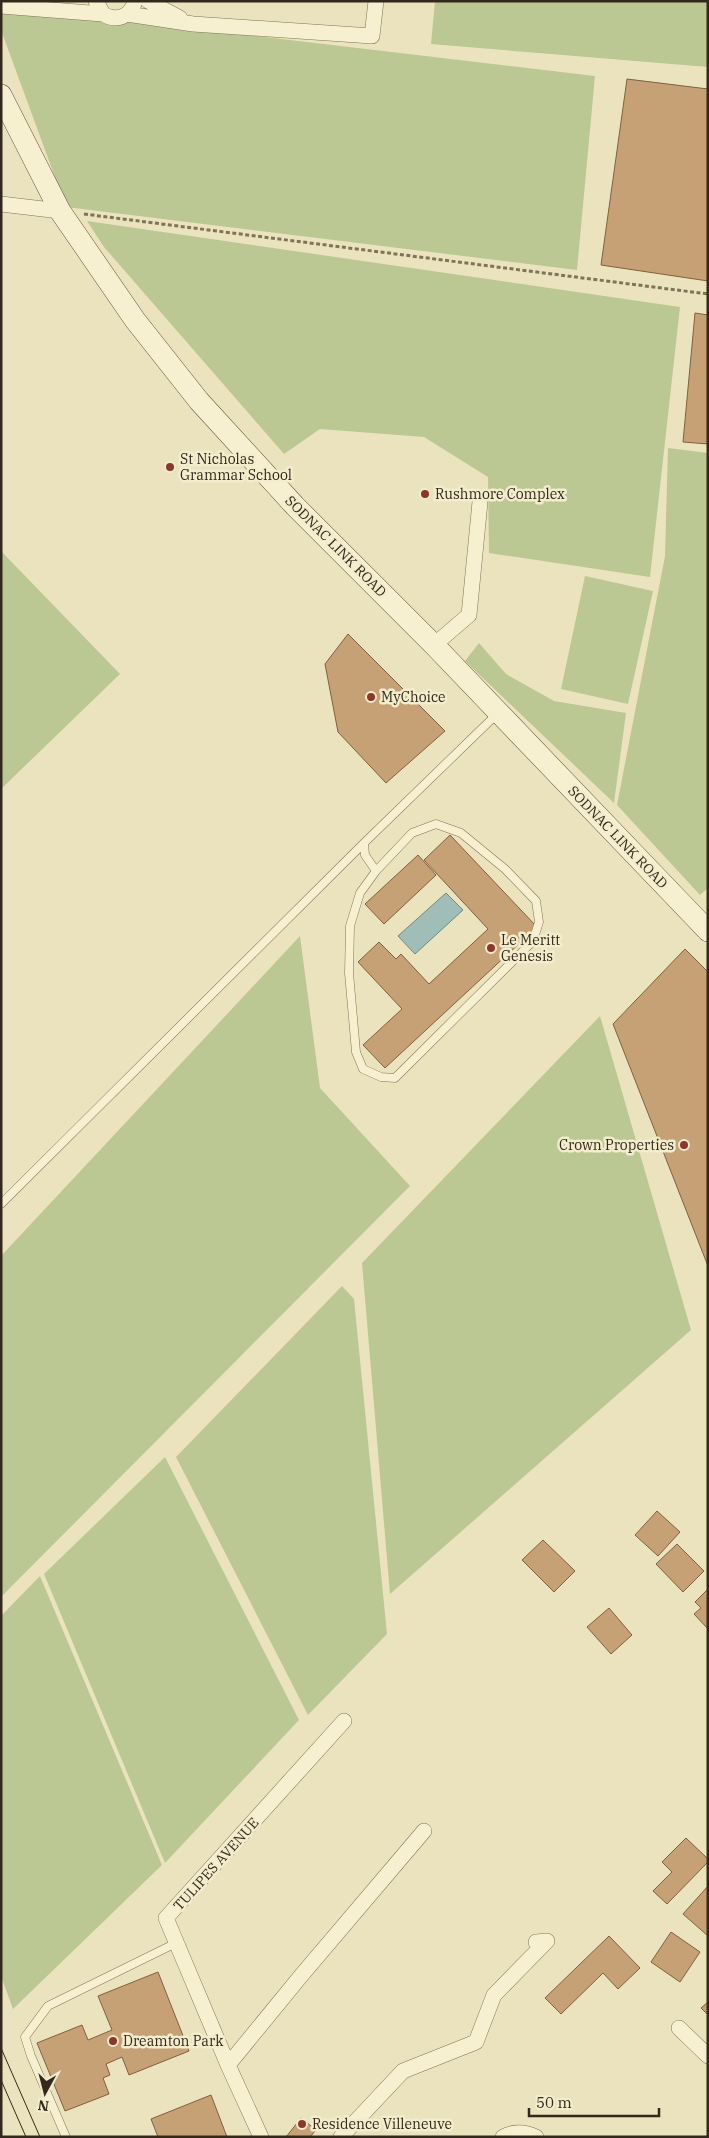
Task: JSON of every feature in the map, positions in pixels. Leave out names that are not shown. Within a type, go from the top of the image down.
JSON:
[{"type":"main road","name":"SODNAC LINK ROAD","points":[[1,95],[60,211],[135,320],[199,401],[295,506],[434,645],[708,931]]},
{"type":"street","points":[[148,1],[193,24]]},
{"type":"street","points":[[1,6],[99,7],[115,18],[131,8],[193,24],[372,36],[376,1]]},
{"type":"street","points":[[1,204],[60,211]]},
{"type":"street","points":[[434,645],[469,614],[480,502]]},
{"type":"street","name":"TULIPES AVENUE","points":[[260,2137],[166,1918],[344,1721]]},
{"type":"street","points":[[228,2065],[424,1830]]},
{"type":"street","points":[[340,2137],[403,2071],[476,2042],[494,1995],[547,1941],[536,1942]]},
{"type":"street","points":[[679,2028],[708,2056]]},
{"type":"street","points":[[503,2137],[511,2132],[528,2133],[536,2137]]},
{"type":"lane","points":[[1,1204],[364,843],[499,713]]},
{"type":"lane","points":[[436,824],[461,833],[504,869],[536,901],[539,922],[533,941],[395,1078],[381,1078],[363,1070],[356,1052],[349,974],[350,926],[360,893],[376,871],[412,833],[436,824]]},
{"type":"lane","points":[[364,843],[365,855],[376,871]]},
{"type":"lane","points":[[66,2137],[31,2056],[26,2037],[48,2006],[176,1943]]},
{"type":"path","points":[[60,211],[708,294]]},
{"type":"green space","points":[[435,1],[708,1],[708,67],[431,44]]},
{"type":"green space","points":[[1,6],[595,76],[577,270],[66,207],[1,30]]},
{"type":"green space","points":[[87,221],[680,307],[650,577],[489,553],[488,477],[424,437],[320,429],[284,454],[104,247]]},
{"type":"green space","points":[[668,448],[708,453],[708,888],[700,895],[617,805],[665,556]]},
{"type":"green space","points":[[1,551],[120,674],[1,789]]},
{"type":"green space","points":[[585,576],[653,591],[628,704],[561,689]]},
{"type":"green space","points":[[479,643],[506,674],[554,701],[626,713],[614,803],[465,661]]},
{"type":"green space","points":[[300,936],[320,1088],[410,1186],[1,1597],[1,1256]]},
{"type":"green space","points":[[600,1016],[691,1330],[390,1594],[362,1263]]},
{"type":"green space","points":[[342,1286],[354,1299],[387,1634],[308,1715],[176,1457]]},
{"type":"green space","points":[[165,1457],[299,1720],[165,1863],[44,1574]]},
{"type":"green space","points":[[40,1576],[162,1865],[13,2009],[1,1976],[1,1616]]},
{"type":"water","points":[[446,893],[463,910],[415,954],[398,936]]},
{"type":"building","points":[[627,79],[708,89],[708,281],[601,265]]},
{"type":"building","points":[[695,313],[708,315],[708,444],[683,442]]},
{"type":"building","name":"MyChoice","points":[[348,634],[445,731],[386,783],[338,732],[325,664]]},
{"type":"building","name":"Le Meritt Genesis","points":[[450,835],[537,927],[385,1068],[363,1045],[402,1009],[358,962],[379,942],[396,959],[401,954],[429,984],[488,929],[424,860]]},
{"type":"building","points":[[418,855],[436,875],[384,924],[365,904]]},
{"type":"building","name":"Crown Properties","points":[[685,949],[708,972],[708,1266],[613,1024]]},
{"type":"building","points":[[657,1511],[680,1532],[658,1556],[635,1535]]},
{"type":"building","points":[[543,1540],[575,1571],[554,1592],[522,1560]]},
{"type":"building","points":[[677,1544],[704,1571],[683,1592],[656,1564]]},
{"type":"building","points":[[708,1589],[708,1629],[694,1614],[701,1608],[695,1602]]},
{"type":"building","points":[[609,1608],[632,1635],[611,1654],[587,1627]]},
{"type":"building","points":[[686,1838],[708,1859],[708,1862],[667,1904],[653,1891],[672,1872],[662,1862]]},
{"type":"building","points":[[708,1886],[708,1936],[683,1914]]},
{"type":"building","points":[[671,1932],[700,1952],[680,1982],[651,1962]]},
{"type":"building","points":[[609,1936],[640,1968],[618,1989],[603,1973],[561,2014],[545,1998]]},
{"type":"building","name":"Dreamton Park","points":[[158,1972],[189,2051],[129,2075],[122,2057],[106,2064],[110,2075],[103,2078],[109,2094],[65,2111],[37,2043],[82,2025],[88,2040],[112,2030],[98,1996]]},
{"type":"building","points":[[708,2002],[708,2015],[701,2008]]},
{"type":"building","points":[[211,2095],[227,2137],[158,2137],[151,2119]]},
{"type":"building","name":"Residence Villeneuve","points":[[301,2118],[316,2130],[310,2137],[286,2137]]},
{"type":"tram line","points":[[1,2048],[40,2137]]},
{"type":"tram line","points":[[1,2080],[26,2137]]},
{"type":"place","name":"St Nicholas Grammar School","points":[[170,467]]},
{"type":"place","name":"Rushmore Complex","points":[[425,494]]},
{"type":"place","name":"MyChoice","points":[[371,697]]},
{"type":"place","name":"Le Meritt Genesis","points":[[491,948]]},
{"type":"place","name":"Crown Properties","points":[[684,1145]]},
{"type":"place","name":"Dreamton Park","points":[[113,2041]]},
{"type":"place","name":"Residence Villeneuve","points":[[302,2124]]}]
